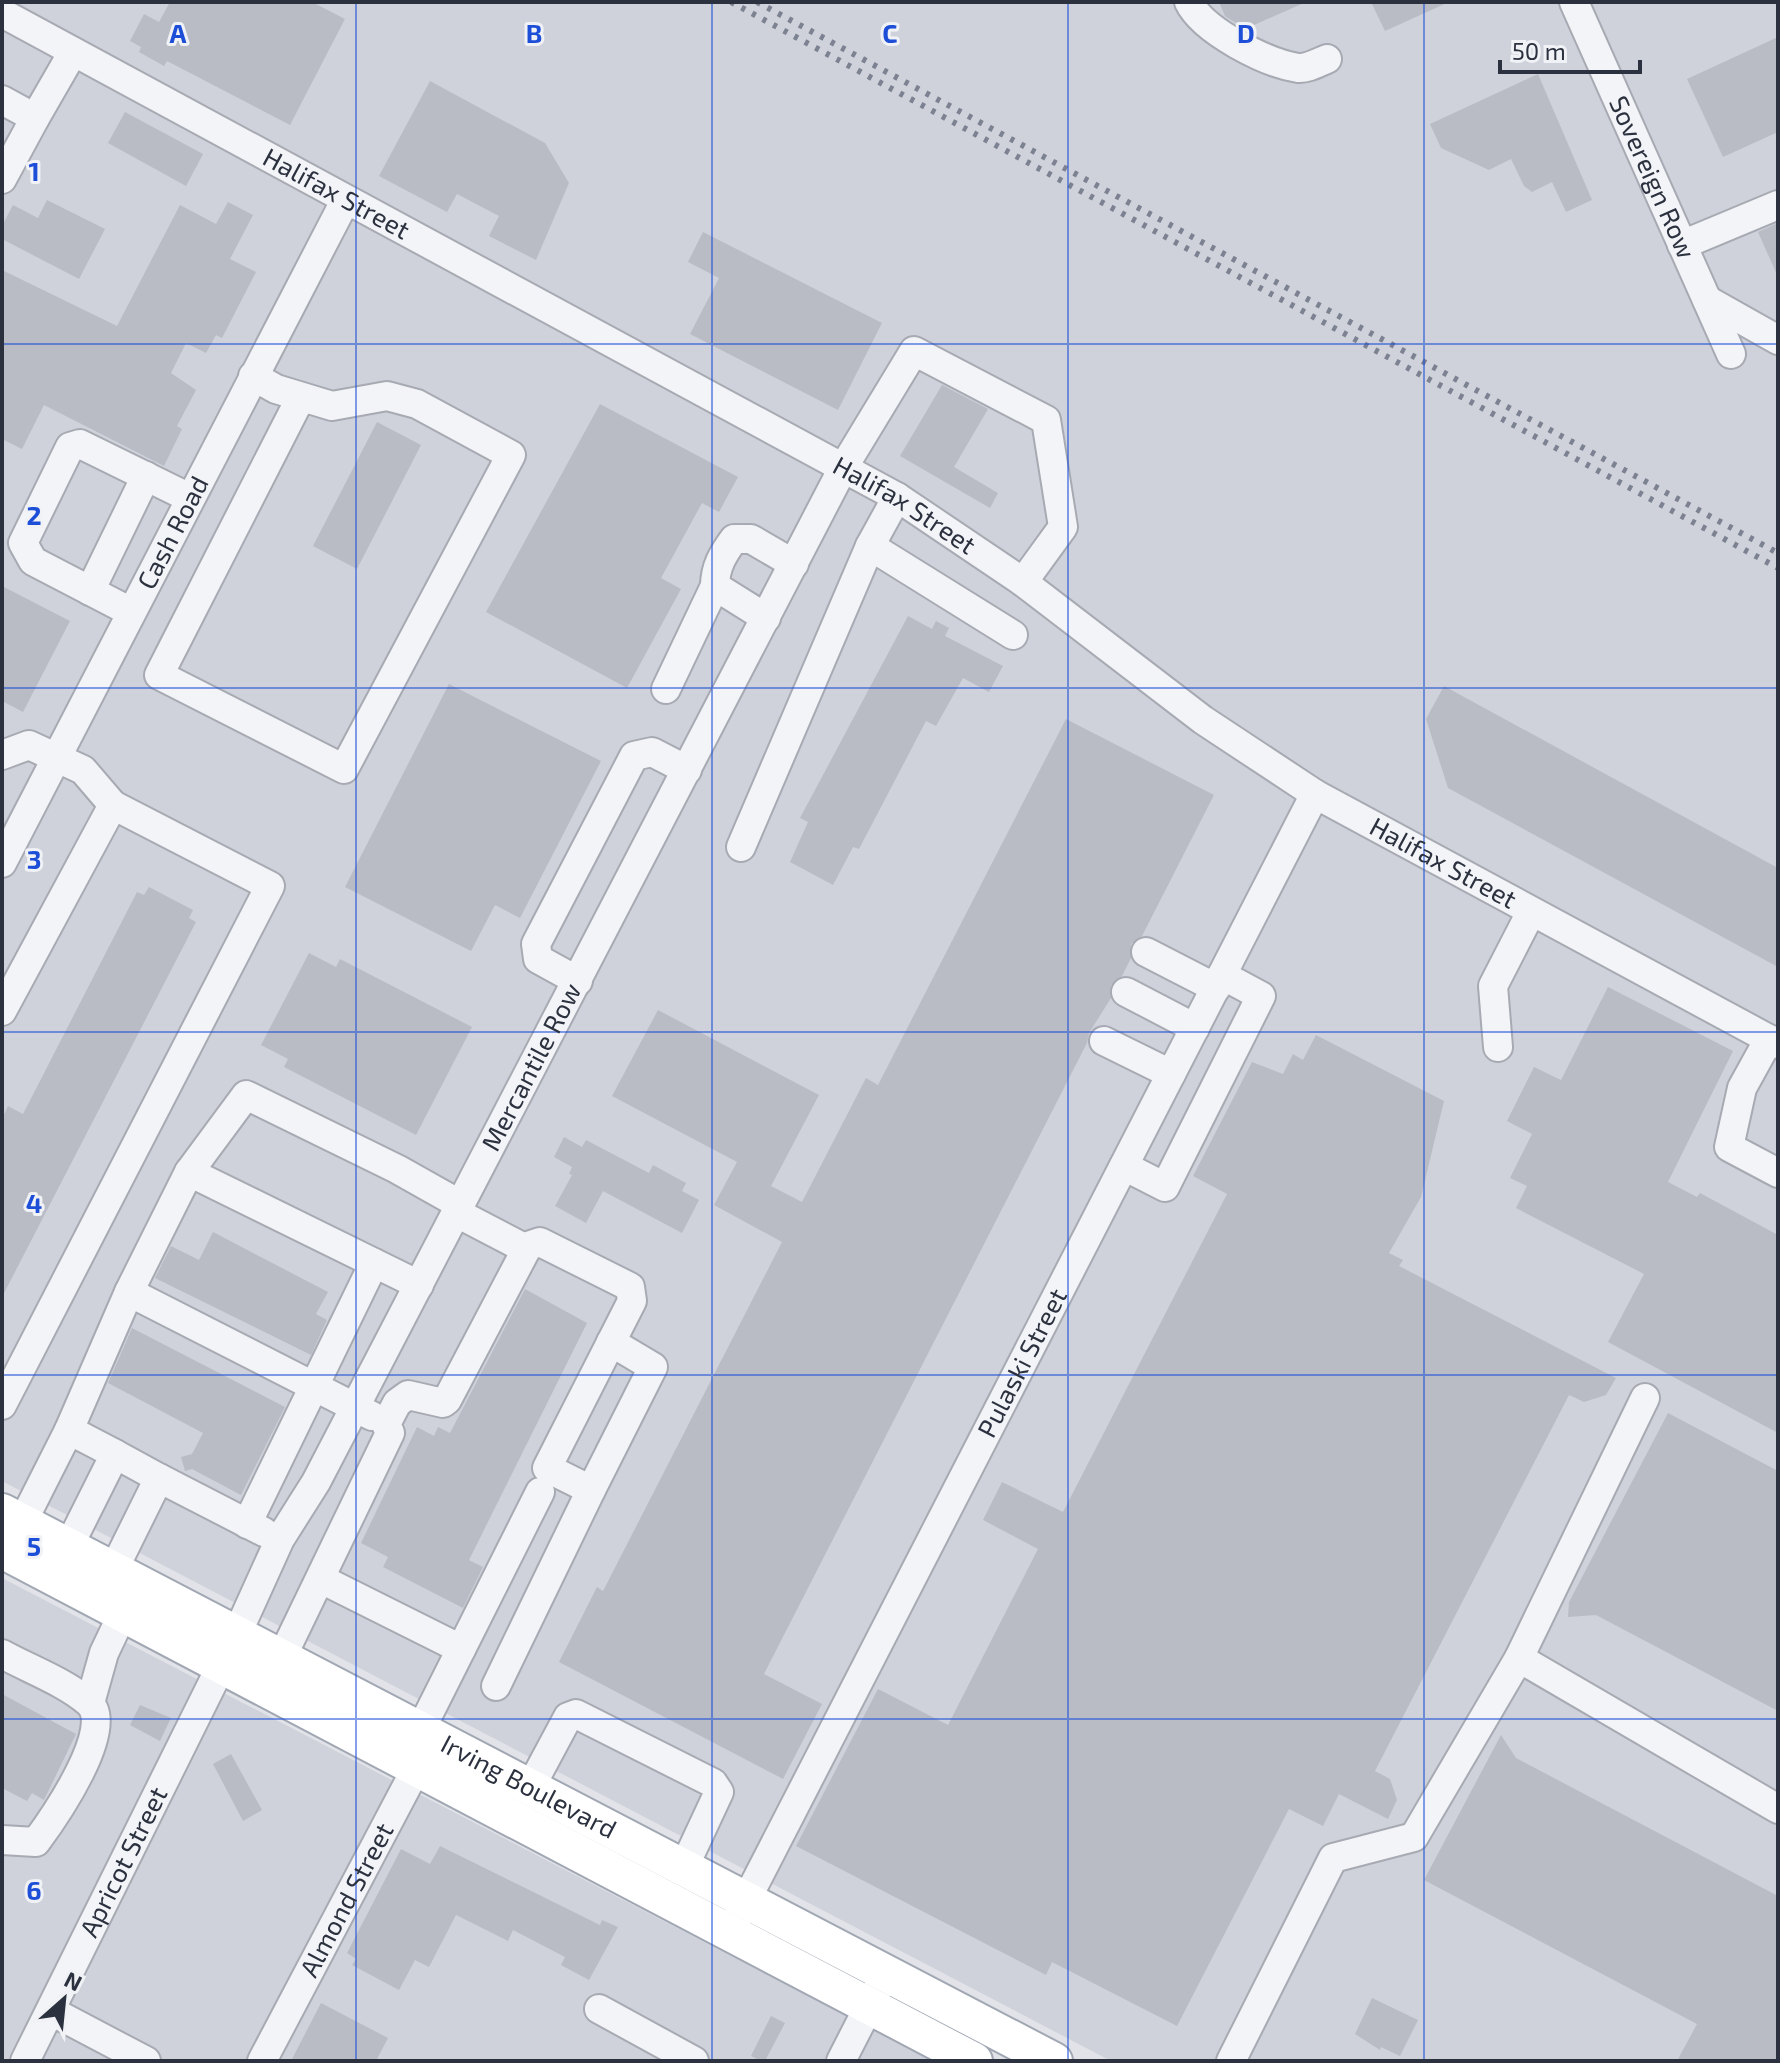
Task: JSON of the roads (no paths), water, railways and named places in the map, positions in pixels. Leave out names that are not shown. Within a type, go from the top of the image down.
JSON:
[{"type":"main road","name":"Irving Boulevard","points":[[9,1528],[68,1548],[113,1571],[229,1650],[281,1659],[729,1933],[974,2061]]},
{"type":"main road","name":"Irving Boulevard","points":[[9,1528],[123,1613],[229,1650],[423,1745],[530,1788],[1054,2061]]},
{"type":"street","points":[[1189,2],[1194,14],[1210,27],[1274,61],[1301,69],[1327,59]]},
{"type":"street","name":"Sovereign Row","points":[[1574,2],[1731,354]]},
{"type":"street","name":"Halifax Street","points":[[2,13],[897,497],[1023,582],[1203,720],[1315,794],[1774,1042]]},
{"type":"street","points":[[2,179],[73,52]]},
{"type":"street","points":[[2,100],[35,118]]},
{"type":"street","name":"Cash Road","points":[[2,863],[345,201]]},
{"type":"street","points":[[1682,245],[1778,205]]},
{"type":"street","points":[[1707,300],[1778,340]]},
{"type":"street","name":"Mercantile Row","points":[[229,1650],[280,1539],[316,1482],[383,1356],[843,468],[914,351],[1046,420],[1063,527],[1023,582]]},
{"type":"street","points":[[253,376],[301,397],[332,406],[387,396],[417,404],[511,455],[344,769],[159,675],[301,397]]},
{"type":"street","points":[[131,612],[33,561],[23,543],[70,447],[80,444],[190,498]]},
{"type":"street","points":[[90,591],[146,476]]},
{"type":"street","points":[[741,847],[870,546],[897,497]]},
{"type":"street","points":[[666,689],[715,586],[715,571],[734,539],[751,539],[794,564]]},
{"type":"street","points":[[870,546],[1013,635]]},
{"type":"street","points":[[715,586],[766,618]]},
{"type":"street","points":[[2,755],[29,745],[83,770],[113,805],[270,886],[2,1405]]},
{"type":"street","points":[[578,981],[538,959],[536,944],[634,756],[652,752],[687,770]]},
{"type":"street","name":"Pulaski Street","points":[[729,1933],[1315,794]]},
{"type":"street","points":[[2,1011],[113,805]]},
{"type":"street","points":[[1498,1047],[1493,986],[1531,912]]},
{"type":"street","points":[[1124,1166],[1165,1187],[1261,996],[1146,952]]},
{"type":"street","points":[[1126,992],[1195,1028]]},
{"type":"street","points":[[1104,1041],[1171,1074]]},
{"type":"street","points":[[1774,1042],[1742,1088],[1729,1147],[1778,1173]]},
{"type":"street","points":[[9,1528],[69,1430],[129,1292],[189,1172],[246,1095],[397,1169],[526,1249]]},
{"type":"street","points":[[189,1172],[419,1285]]},
{"type":"street","points":[[386,1424],[397,1403],[408,1395],[443,1403],[447,1400],[526,1249],[540,1242],[630,1287],[632,1301],[547,1468],[591,1490]]},
{"type":"street","points":[[247,1524],[374,1263]]},
{"type":"street","points":[[129,1292],[356,1407],[386,1424],[390,1433],[281,1659]]},
{"type":"street","points":[[341,1334],[383,1356]]},
{"type":"street","points":[[496,1686],[653,1367],[611,1342]]},
{"type":"street","points":[[1231,2061],[1333,1858],[1414,1837],[1519,1658],[1645,1398]]},
{"type":"street","points":[[69,1430],[280,1539]]},
{"type":"street","points":[[68,1548],[115,1454]]},
{"type":"street","points":[[278,1461],[316,1482]]},
{"type":"street","points":[[113,1571],[159,1478]]},
{"type":"street","name":"Almond Street","points":[[262,2061],[423,1745],[461,1649],[540,1492]]},
{"type":"street","points":[[321,1579],[461,1649]]},
{"type":"street","points":[[90,1703],[104,1653],[123,1613]]},
{"type":"street","name":"Apricot Street","points":[[25,2061],[229,1650]]},
{"type":"street","points":[[2,1654],[90,1703],[98,1719],[95,1740],[55,1816],[36,1842],[2,1840]]},
{"type":"street","points":[[1519,1658],[1778,1809]]},
{"type":"street","points":[[530,1788],[568,1717],[576,1714],[713,1783],[719,1792],[684,1867]]},
{"type":"street","points":[[841,2061],[886,1973]]},
{"type":"street","points":[[599,2009],[694,2061]]},
{"type":"street","points":[[51,2011],[146,2061]]},
{"type":"railway","points":[[731,2],[1778,568]]},
{"type":"railway","points":[[757,2],[1778,553]]}]
